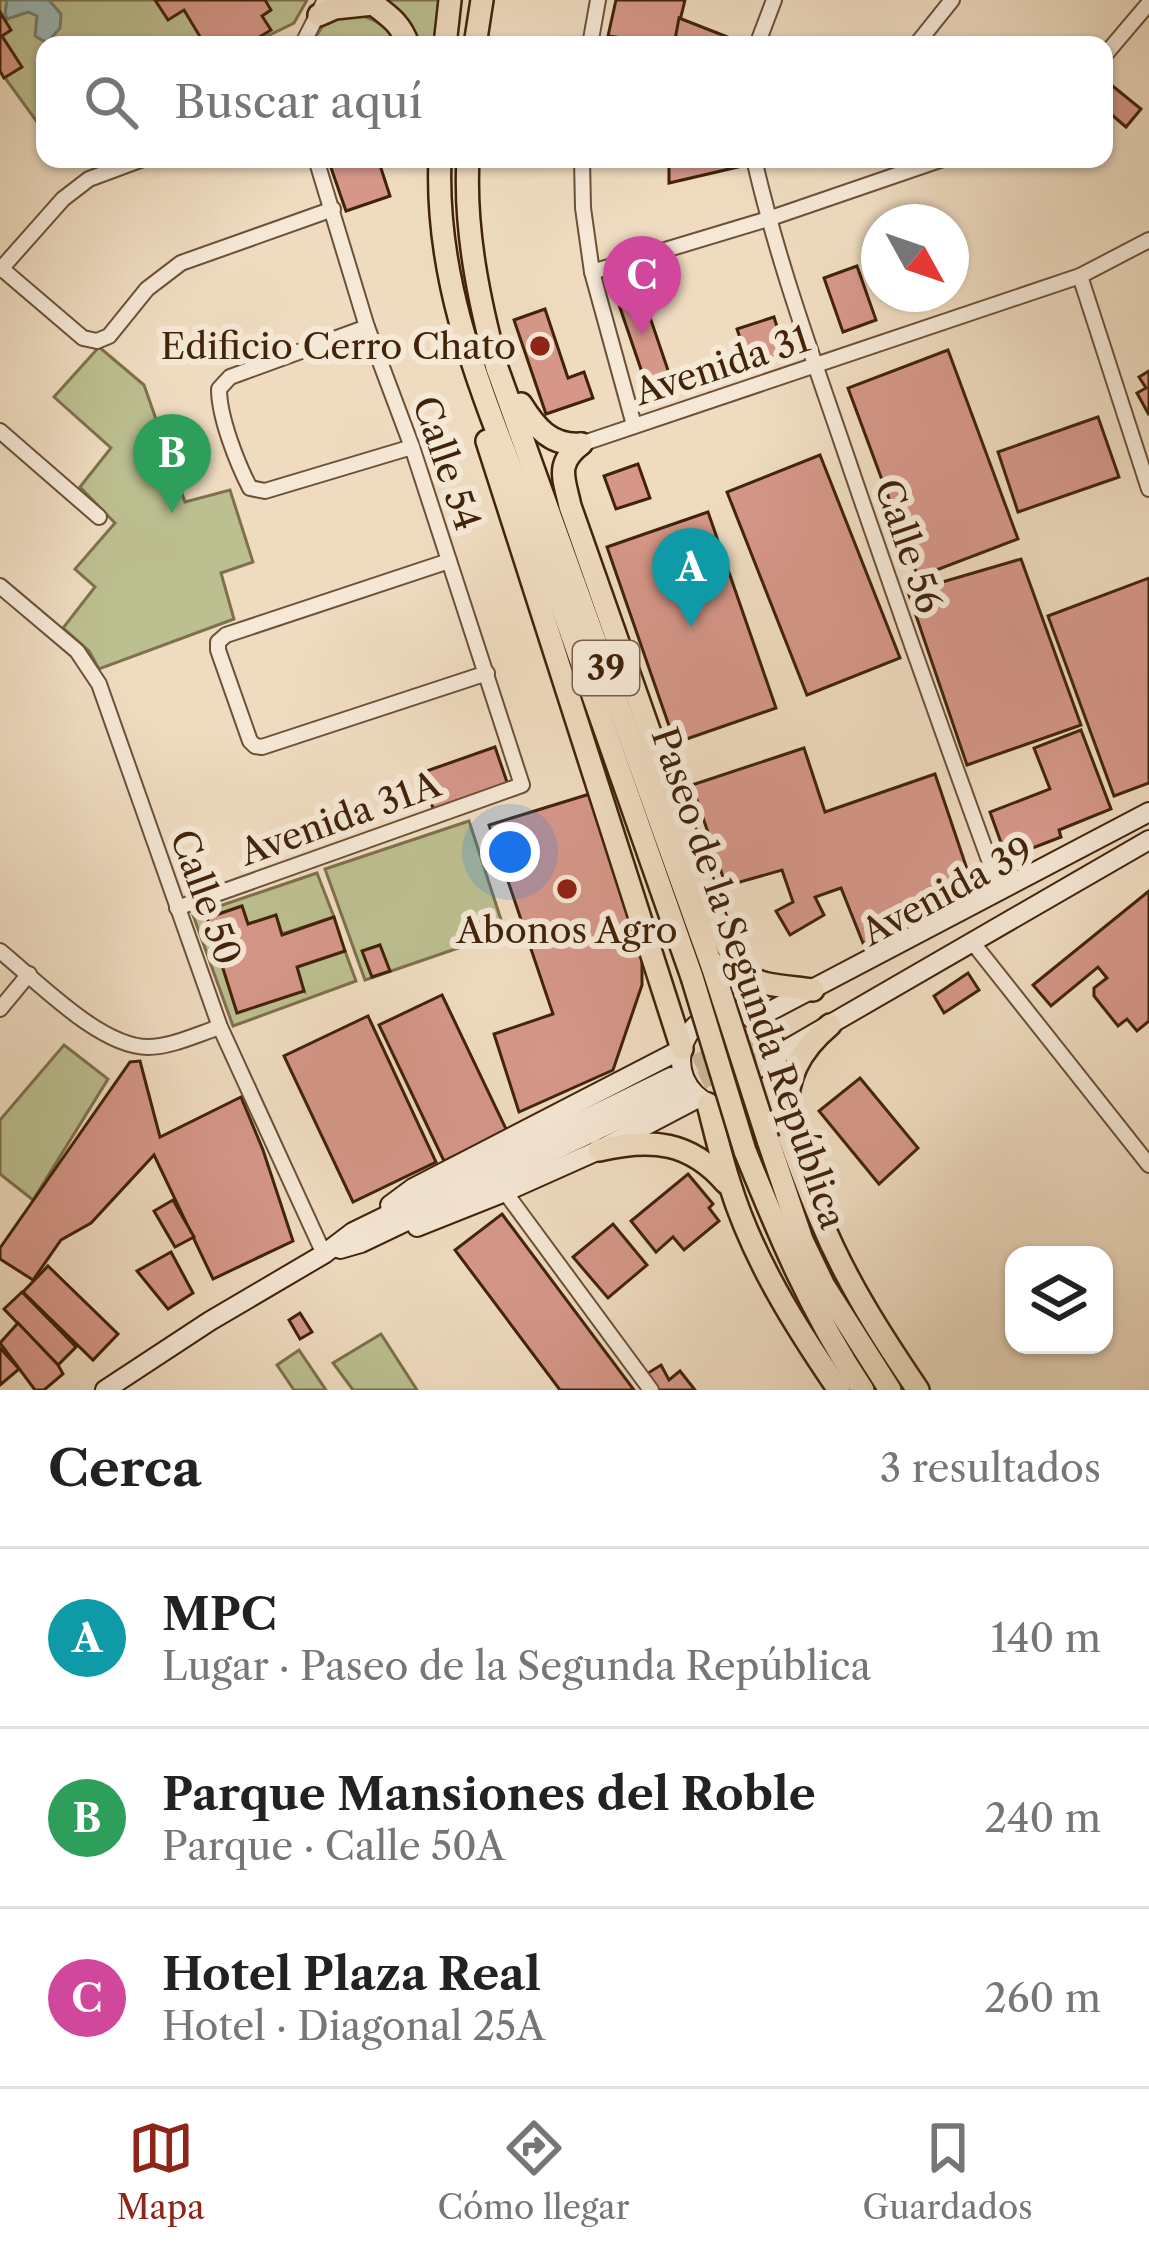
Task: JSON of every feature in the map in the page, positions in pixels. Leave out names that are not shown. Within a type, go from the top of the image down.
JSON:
[{"type":"highway","points":[[447,36],[451,0]]},
{"type":"highway","points":[[476,36],[482,0]]},
{"type":"highway","points":[[322,7],[371,2],[404,36]]},
{"type":"highway","name":"Paseo de la Segunda República","points":[[437,168],[445,256],[460,329],[603,721],[703,973],[779,1139],[802,1240],[824,1286],[890,1390]]},
{"type":"highway","name":"Paseo de la Segunda República","points":[[467,168],[472,242],[497,368],[703,973],[746,1150],[784,1250],[831,1342],[863,1390]]},
{"type":"highway","points":[[460,329],[481,423],[682,1049]]},
{"type":"highway","points":[[497,368],[545,435],[563,445],[580,444]]},
{"type":"highway","points":[[514,412],[570,506]]},
{"type":"highway","points":[[580,444],[562,467],[570,506],[748,1017]]},
{"type":"highway","points":[[718,926],[741,971],[758,982],[813,990]]},
{"type":"highway","points":[[779,1139],[790,1077],[813,1039],[830,1025]]},
{"type":"highway","points":[[770,1086],[779,1139],[869,1319],[918,1390]]},
{"type":"highway","points":[[703,1101],[730,1188],[758,1254],[784,1307],[838,1390]]},
{"type":"highway","points":[[599,1150],[648,1142],[672,1146],[715,1170],[730,1188]]},
{"type":"main road","points":[[779,1038],[775,1076],[748,1105],[721,1108],[703,1101],[683,1076],[682,1049],[700,1022],[715,1014],[748,1017],[813,990],[1149,816]]},
{"type":"main road","name":"Avenida 39","points":[[779,1038],[1149,816]]},
{"type":"main road","name":"Avenida 39","points":[[779,1038],[1149,830]]},
{"type":"main road","points":[[748,1017],[779,1038],[830,1025],[1149,840]]},
{"type":"main road","points":[[357,1238],[413,1188],[682,1049]]},
{"type":"main road","points":[[105,1390],[324,1254],[674,1085]]},
{"type":"main road","points":[[357,1238],[434,1222],[703,1101]]},
{"type":"street","points":[[592,36],[598,0]]},
{"type":"street","points":[[761,36],[775,0]]},
{"type":"street","points":[[923,36],[952,0]]},
{"type":"street","points":[[1113,45],[1149,3]]},
{"type":"street","points":[[307,36],[322,7]]},
{"type":"street","points":[[118,168],[89,179],[62,199],[1,269],[83,338],[109,336],[147,289],[182,263],[333,209]]},
{"type":"street","name":"Calle 54","points":[[319,168],[522,785]]},
{"type":"street","points":[[582,168],[592,272],[634,425]]},
{"type":"street","name":"Calle 56","points":[[756,168],[816,366],[1000,890]]},
{"type":"street","points":[[592,272],[768,219],[899,168]]},
{"type":"street","name":"Avenida 31","points":[[580,444],[1080,276],[1149,240]]},
{"type":"street","points":[[1080,276],[1149,489]]},
{"type":"street","points":[[368,327],[230,377],[219,389],[219,402],[250,488],[265,491],[412,447]]},
{"type":"street","points":[[0,431],[99,517]]},
{"type":"street","points":[[449,561],[226,635],[218,642],[218,650],[250,741],[262,747],[488,673]]},
{"type":"street","name":"Calle 50","points":[[0,586],[77,651],[99,684],[220,1027],[324,1254]]},
{"type":"street","name":"Avenida 31A","points":[[177,908],[522,785]]},
{"type":"street","points":[[973,943],[1149,1165]]},
{"type":"street","points":[[0,951],[85,1022],[122,1044],[152,1048],[220,1027]]},
{"type":"street","points":[[0,1009],[29,974]]},
{"type":"street","points":[[505,1192],[651,1390]]},
{"type":"green space","points":[[0,0],[307,0],[294,23],[267,36],[36,36],[36,121],[0,71]]},
{"type":"green space","points":[[379,0],[444,0],[439,36],[408,36]]},
{"type":"green space","points":[[341,13],[359,15],[392,36],[316,36],[325,22]]},
{"type":"green space","points":[[99,347],[144,385],[185,502],[230,490],[253,562],[221,573],[234,619],[99,669],[89,651],[63,628],[95,587],[75,569],[115,523],[80,487],[111,448],[54,397]]},
{"type":"green space","points":[[469,821],[505,932],[365,980],[325,869]]},
{"type":"green space","points":[[317,873],[334,917],[282,934],[276,916],[248,924],[242,906],[207,918],[304,991],[297,967],[345,951],[356,981],[233,1026],[193,915]]},
{"type":"green space","points":[[64,1045],[108,1079],[33,1200],[0,1174],[0,1120]]},
{"type":"green space","points":[[381,1334],[417,1390],[353,1390],[333,1363]]},
{"type":"green space","points":[[299,1350],[326,1390],[294,1390],[277,1365]]},
{"type":"water","points":[[7,0],[49,0],[61,14],[60,28],[53,36],[36,37],[35,36],[37,16],[28,12],[7,19]]},
{"type":"building","points":[[155,0],[265,0],[271,10],[262,16],[271,30],[261,36],[200,36],[184,10],[168,20]]},
{"type":"building","points":[[616,0],[685,0],[676,36],[608,36]]},
{"type":"building","points":[[0,12],[11,30],[2,36],[22,67],[4,78],[0,71]]},
{"type":"building","points":[[679,18],[725,36],[676,36]]},
{"type":"building","points":[[1113,86],[1141,109],[1126,127],[1113,116]]},
{"type":"building","points":[[331,168],[381,168],[390,196],[346,211]]},
{"type":"building","points":[[669,168],[734,168],[669,183]]},
{"type":"building","points":[[857,266],[861,312],[873,312],[876,320],[843,332],[824,278]]},
{"type":"building","points":[[639,285],[670,376],[646,384],[615,293]]},
{"type":"building","name":"Edificio Cerro Chato","points":[[545,309],[568,378],[584,372],[593,398],[546,414],[514,320]]},
{"type":"building","points":[[774,317],[785,353],[749,365],[737,329]]},
{"type":"building","points":[[948,350],[1018,539],[918,577],[848,388]]},
{"type":"building","points":[[1149,371],[1149,415],[1137,393],[1146,388],[1139,377]]},
{"type":"building","points":[[1098,417],[1119,477],[1018,512],[998,452]]},
{"type":"building","points":[[820,455],[900,658],[807,695],[727,492]]},
{"type":"building","points":[[638,464],[650,498],[616,509],[604,476]]},
{"type":"building","points":[[708,512],[776,708],[675,743],[607,547]]},
{"type":"building","points":[[1021,559],[1081,725],[967,765],[908,592]]},
{"type":"building","points":[[1149,578],[1149,783],[1114,796],[1048,616]]},
{"type":"building","points":[[1081,730],[1111,809],[1059,830],[1061,837],[1030,849],[1027,839],[1003,848],[990,812],[1050,789],[1034,748]]},
{"type":"building","points":[[495,747],[508,785],[434,811],[421,773]]},
{"type":"building","points":[[804,748],[825,812],[935,774],[967,869],[964,884],[950,898],[910,914],[894,935],[863,943],[841,888],[815,897],[824,915],[790,935],[776,911],[793,902],[782,870],[726,886],[692,785]]},
{"type":"building","name":"Abonos Agro","points":[[593,793],[642,954],[642,985],[613,1070],[519,1112],[494,1034],[553,1014],[489,825]]},
{"type":"building","points":[[1149,891],[1149,1021],[1137,1031],[1127,1019],[1118,1026],[1094,996],[1094,988],[1107,978],[1098,967],[1051,1006],[1033,985]]},
{"type":"building","points":[[242,906],[248,924],[276,915],[282,935],[334,917],[345,951],[297,967],[304,991],[237,1013],[207,918]]},
{"type":"building","points":[[380,945],[390,971],[372,977],[362,951]]},
{"type":"building","points":[[968,973],[979,990],[944,1013],[934,996]]},
{"type":"building","name":"Abonos Agro","points":[[442,995],[507,1131],[444,1161],[379,1025]]},
{"type":"building","points":[[368,1016],[436,1162],[353,1202],[284,1056]]},
{"type":"building","points":[[140,1061],[160,1137],[241,1097],[293,1241],[213,1279],[154,1155],[91,1223],[61,1240],[33,1280],[0,1259],[0,1248],[130,1062]]},
{"type":"building","points":[[860,1078],[918,1148],[879,1184],[819,1111]]},
{"type":"building","points":[[688,1174],[713,1204],[709,1208],[719,1221],[684,1250],[673,1237],[656,1252],[631,1221]]},
{"type":"building","points":[[173,1200],[194,1237],[175,1247],[154,1211]]},
{"type":"building","points":[[502,1214],[634,1390],[560,1390],[455,1250]]},
{"type":"building","points":[[613,1224],[647,1265],[608,1298],[573,1257]]},
{"type":"building","points":[[171,1252],[193,1293],[168,1309],[137,1271]]},
{"type":"building","points":[[48,1266],[118,1334],[93,1360],[23,1292]]},
{"type":"building","points":[[22,1292],[76,1347],[58,1365],[4,1309]]},
{"type":"building","points":[[300,1313],[312,1332],[300,1339],[289,1320]]},
{"type":"building","points":[[18,1323],[63,1374],[44,1390],[35,1390],[0,1343]]},
{"type":"building","points":[[0,1348],[19,1369],[0,1385]]},
{"type":"building","points":[[661,1365],[669,1380],[680,1371],[695,1390],[658,1390],[645,1375]]},
{"type":"tunnel","points":[[671,1077],[777,1021]]},
{"type":"tunnel","points":[[677,1092],[785,1036]]},
{"type":"place","name":"Hotel Plaza Real","points":[[642,335]]},
{"type":"place","name":"Edificio Cerro Chato","points":[[540,346]]},
{"type":"place","name":"Parque Mansiones del Roble","points":[[172,513]]},
{"type":"place","name":"MPC","points":[[691,627]]},
{"type":"place","name":"Abonos Agro","points":[[567,889]]}]
